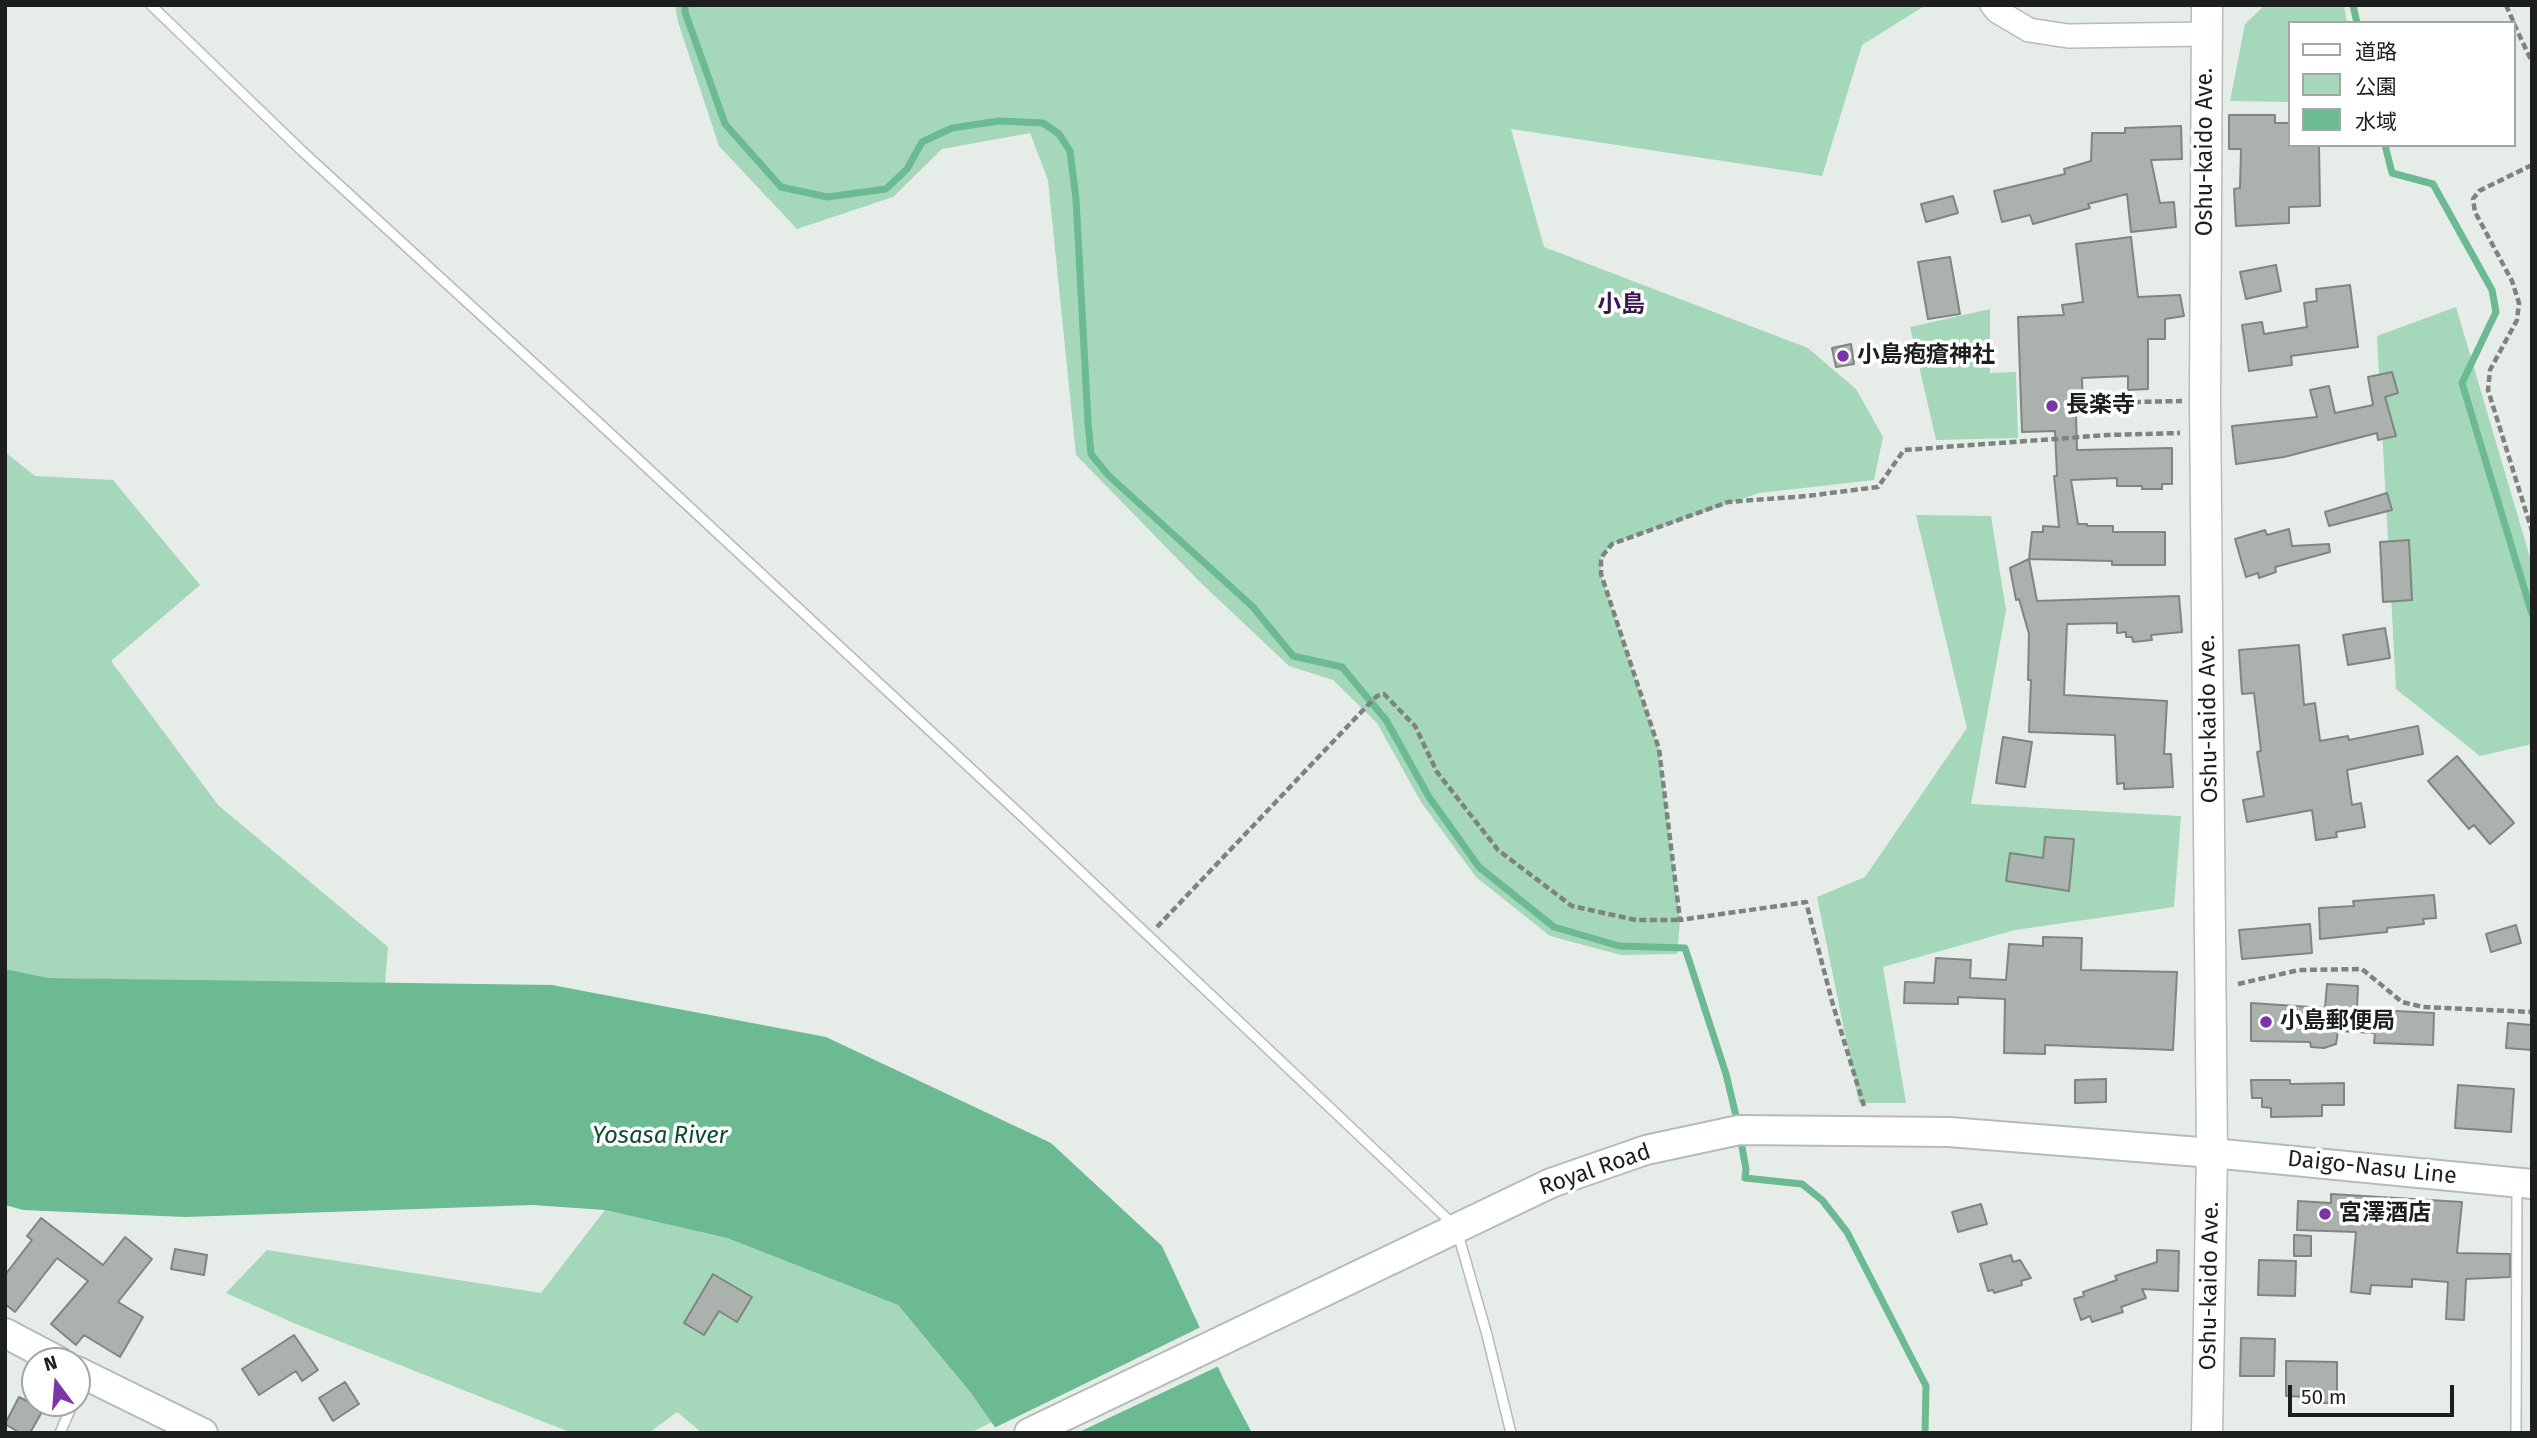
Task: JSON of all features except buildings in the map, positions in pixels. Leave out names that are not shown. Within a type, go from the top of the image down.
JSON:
[{"type":"highway","name":"Oshu-kaido Ave.","points":[[2207,20],[2205,400],[2212,1153],[2207,1433]]},
{"type":"main road","name":"Royal Road","points":[[1029,1433],[1551,1182],[1646,1150],[1739,1130],[1949,1132],[2212,1153]]},
{"type":"main road","name":"Daigo-Nasu Line","points":[[2212,1153],[2524,1184]]},
{"type":"main road","points":[[5,1333],[32,1347]]},
{"type":"main road","points":[[91,1386],[202,1433]]},
{"type":"street","points":[[1992,5],[1997,11],[2029,30],[2068,36],[2207,20]]},
{"type":"lane","points":[[151,5],[302,151],[599,423],[1456,1227],[1511,1433]]},
{"type":"lane","points":[[2516,1433],[2524,1184]]},
{"type":"path","points":[[2506,5],[2513,21]]},
{"type":"path","points":[[2516,27],[2532,62]]},
{"type":"path","points":[[2532,165],[2479,191],[2473,199],[2475,212],[2512,281],[2519,303],[2517,320],[2490,370],[2488,390],[2532,531]]},
{"type":"path","points":[[2092,403],[2205,400]]},
{"type":"path","points":[[1680,920],[1659,749],[1601,574],[1601,558],[1612,544],[1728,502],[1878,487],[1904,450],[2108,435],[2206,432]]},
{"type":"path","points":[[1148,936],[1365,708],[1377,696],[1384,694],[1415,726],[1437,772],[1498,850],[1572,906],[1636,920],[1680,920],[1806,902],[1833,1005],[1871,1131]]},
{"type":"path","points":[[2238,984],[2298,970],[2362,969],[2402,1002],[2423,1007],[2532,1012]]},
{"type":"green space","points":[[675,5],[1926,5],[1862,45],[1822,176],[1511,129],[1544,247],[1808,348],[1856,389],[1883,437],[1874,480],[1759,493],[1612,544],[1601,558],[1601,574],[1659,749],[1680,920],[1677,954],[1621,955],[1550,936],[1476,877],[1421,802],[1377,723],[1333,680],[1289,666],[1200,582],[1076,455],[1048,180],[1030,133],[942,149],[893,197],[797,229],[719,146],[678,22]]},
{"type":"green space","points":[[2265,5],[2344,5],[2347,21],[2288,21],[2288,102],[2230,101],[2245,24]]},
{"type":"green space","points":[[2456,307],[2532,564],[2532,744],[2480,756],[2396,689],[2377,336]]},
{"type":"green space","points":[[1990,309],[1990,373],[2016,372],[2018,438],[1936,440],[1910,327]]},
{"type":"green space","points":[[5,452],[35,476],[113,480],[200,585],[111,661],[218,805],[388,947],[385,984],[49,978],[5,969]]},
{"type":"green space","points":[[1916,515],[1991,516],[2006,610],[1971,804],[2181,816],[2174,907],[2015,930],[1883,967],[1906,1103],[1859,1103],[1817,897],[1865,877],[1967,728]]},
{"type":"green space","points":[[605,1210],[727,1238],[898,1305],[992,1422],[970,1433],[702,1433],[677,1412],[649,1433],[572,1433],[296,1324],[226,1293],[267,1250],[541,1293]]},
{"type":"water","name":"Yosasa River","points":[[5,969],[49,978],[552,985],[826,1037],[1051,1143],[1162,1246],[1224,1380],[1252,1433],[999,1433],[971,1393],[898,1305],[727,1238],[605,1210],[532,1205],[185,1217],[23,1210],[5,1205]]},
{"type":"pier","points":[[1203,1326],[1221,1365],[1077,1433],[995,1433],[992,1429]]},
{"type":"waterway","points":[[685,5],[685,12],[725,124],[781,187],[827,197],[886,189],[907,169],[922,142],[952,128],[999,121],[1043,123],[1059,134],[1070,151],[1076,199],[1091,454],[1108,475],[1253,607],[1293,656],[1342,667],[1386,720],[1429,797],[1479,867],[1554,927],[1619,946],[1685,948],[1726,1074],[1738,1124]]},
{"type":"waterway","points":[[2353,5],[2357,21]]},
{"type":"waterway","points":[[2386,147],[2392,173],[2433,184],[2492,290],[2496,312],[2462,383],[2532,614]]},
{"type":"waterway","points":[[1740,1136],[1745,1178],[1802,1184],[1822,1200],[1847,1232],[1926,1386],[1925,1433]]},
{"type":"place","name":"小島疱瘡神社","points":[[1843,356]]},
{"type":"place","name":"長楽寺","points":[[2052,406]]},
{"type":"place","name":"小島郵便局","points":[[2266,1022]]},
{"type":"place","name":"宮澤酒店","points":[[2325,1214]]},
{"type":"district","name":"小島","points":[[1621,305]]}]
